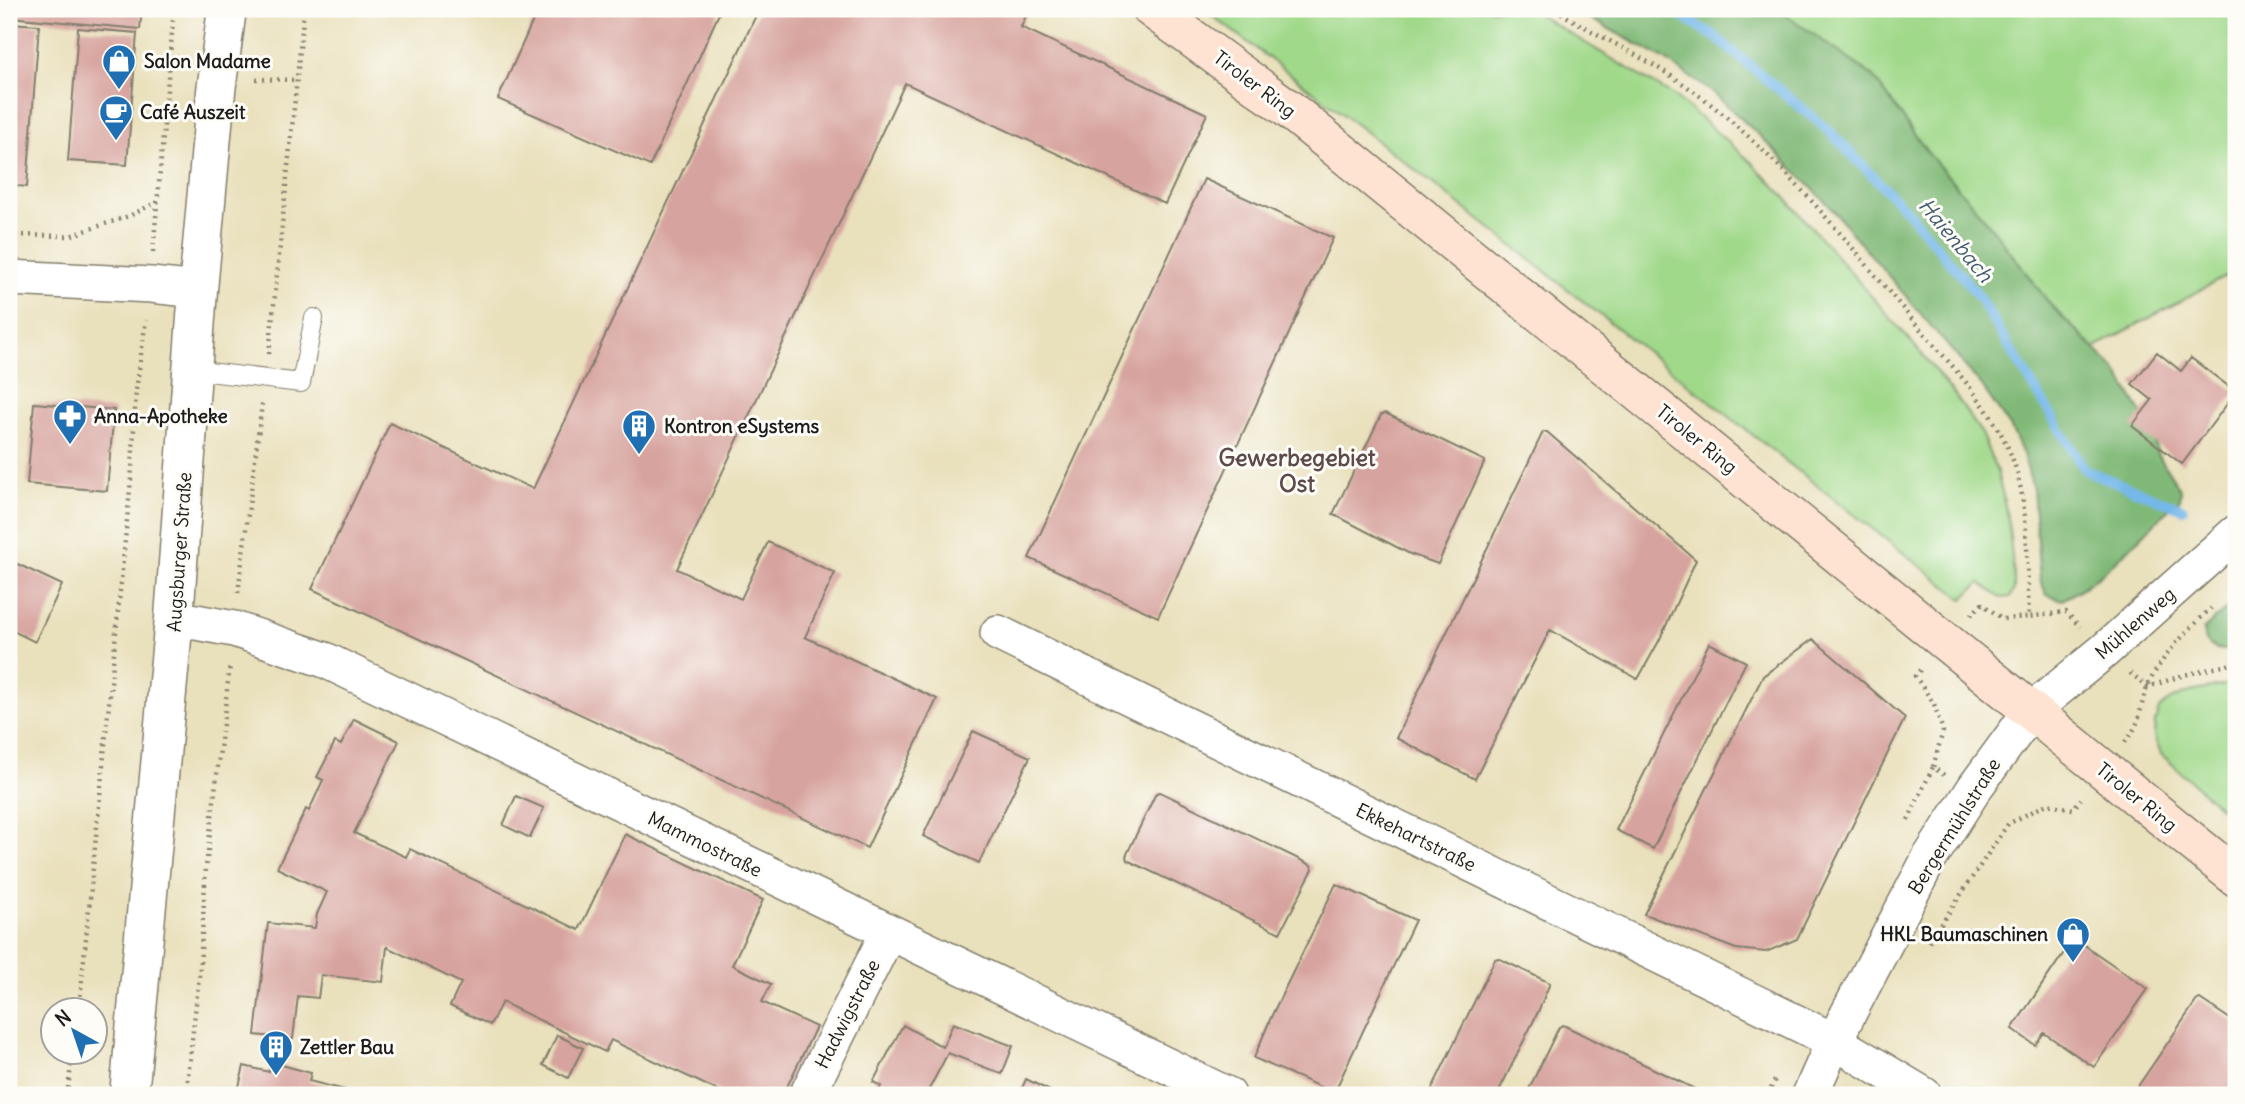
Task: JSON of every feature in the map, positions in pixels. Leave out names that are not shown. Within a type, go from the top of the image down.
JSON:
[{"type":"main road","name":"Tiroler Ring","points":[[1152,9],[1286,107],[2236,877]]},
{"type":"street","name":"Augsburger Straße","points":[[129,1095],[174,618],[198,290],[216,91],[227,9]]},
{"type":"street","points":[[9,278],[198,290]]},
{"type":"street","name":"Mühlenweg","points":[[2031,710],[2104,651],[2236,533]]},
{"type":"street","name":"Mammostraße","points":[[174,618],[234,629],[324,660],[888,933],[1182,1085],[1228,1095]]},
{"type":"street","name":"Ekkehartstraße","points":[[998,633],[1834,1041],[1924,1095]]},
{"type":"street","name":"Bergermühlstraße","points":[[1810,1095],[1834,1041],[1929,859],[1976,786],[2031,710]]},
{"type":"street","name":"Hadwigstraße","points":[[807,1095],[888,933]]},
{"type":"lane","points":[[192,370],[301,383],[314,318]]},
{"type":"path","points":[[80,996],[129,497],[136,390],[151,285],[174,9]]},
{"type":"path","points":[[186,1095],[200,967],[206,867],[265,379],[304,9]]},
{"type":"path","points":[[1555,9],[1695,93],[1778,166],[1861,258],[1989,413],[2009,450],[2024,505],[2029,617],[2066,612],[2104,651],[2148,687]]},
{"type":"path","points":[[251,79],[297,80]]},
{"type":"path","points":[[9,235],[70,236],[119,220],[156,202]]},
{"type":"path","points":[[1928,944],[2008,824],[2047,804],[2073,809],[2137,727],[2148,687],[2173,645],[2218,600]]},
{"type":"path","points":[[2148,687],[2184,675],[2236,663]]},
{"type":"path","points":[[67,1095],[71,1066]]},
{"type":"green space","points":[[1203,9],[1529,9],[1677,98],[1750,161],[1780,191],[1920,352],[1980,431],[1997,472],[2008,518],[2014,575],[2014,590],[2010,597],[2001,598],[1980,583],[1963,599],[1395,154]]},
{"type":"green space","points":[[1573,9],[1785,9],[1787,16],[1873,76],[1927,152],[1984,218],[2053,308],[2116,370],[2151,429],[2158,455],[2181,491],[2180,499],[2095,579],[2062,600],[2047,595],[2040,580],[2033,489],[2023,454],[2011,428],[1981,385],[1826,202],[1761,137],[1712,92],[1664,59]]},
{"type":"green space","points":[[1785,9],[2236,9],[2236,271],[2094,348],[2053,308],[1984,218],[1927,152],[1873,76],[1787,16]]},
{"type":"green space","points":[[2236,600],[2236,649],[2214,648],[2207,641],[2203,630]]},
{"type":"green space","points":[[2236,683],[2236,822],[2161,754],[2154,737],[2159,709],[2170,700],[2190,692]]},
{"type":"building","points":[[10,9],[142,9],[140,29],[9,17]]},
{"type":"building","points":[[538,9],[721,9],[650,166],[498,99]]},
{"type":"building","name":"Kontron eSystems","points":[[759,9],[1029,9],[1021,27],[1207,114],[1165,204],[905,83],[677,569],[741,599],[768,542],[835,573],[805,637],[937,699],[867,848],[312,589],[390,423],[533,489]]},
{"type":"building","points":[[9,23],[39,25],[27,187],[9,185]]},
{"type":"building","points":[[78,28],[137,33],[127,165],[68,161]]},
{"type":"building","points":[[1204,179],[1333,238],[1158,617],[1029,558]]},
{"type":"building","points":[[2157,352],[2181,371],[2191,358],[2236,392],[2182,464],[2132,426],[2152,400],[2132,384]]},
{"type":"building","points":[[34,403],[114,410],[107,491],[27,484]]},
{"type":"building","points":[[1385,413],[1485,461],[1438,564],[1410,554],[1333,514],[1381,415]]},
{"type":"building","points":[[1543,432],[1547,432],[1696,560],[1659,641],[1638,679],[1550,630],[1475,779],[1396,738]]},
{"type":"building","points":[[9,560],[62,585],[35,642],[9,629]]},
{"type":"building","points":[[1813,639],[1905,718],[1797,939],[1766,952],[1736,949],[1644,914],[1763,676]]},
{"type":"building","points":[[1709,643],[1746,662],[1653,849],[1616,830]]},
{"type":"building","points":[[354,719],[399,741],[354,833],[406,857],[410,849],[579,930],[625,834],[763,900],[732,965],[771,984],[762,1002],[816,1027],[783,1095],[727,1095],[611,1040],[605,1052],[502,1002],[490,1025],[450,1006],[461,983],[387,947],[383,982],[321,975],[318,998],[298,996],[293,1039],[255,1035],[268,923],[315,928],[317,914],[327,892],[277,868],[306,809],[309,811],[323,780],[317,777],[335,742],[341,745]]},
{"type":"building","points":[[973,731],[1030,757],[979,863],[923,836]]},
{"type":"building","points":[[1160,792],[1311,865],[1313,869],[1280,933],[1127,860],[1126,856],[1156,793]]},
{"type":"building","points":[[516,796],[544,808],[530,838],[503,825]]},
{"type":"building","points":[[1336,884],[1415,920],[1334,1093],[1254,1058]]},
{"type":"building","points":[[2074,938],[2148,989],[2094,1067],[2044,1033],[2035,1045],[2012,1029]]},
{"type":"building","points":[[1498,958],[1550,983],[1497,1095],[1429,1095],[1495,959]]},
{"type":"building","points":[[2200,999],[2236,1023],[2236,1095],[2132,1095],[2197,1000]]},
{"type":"building","points":[[953,1023],[1013,1046],[1002,1074],[948,1053],[926,1095],[877,1095],[881,1086],[873,1082],[903,1025],[943,1047]]},
{"type":"building","points":[[1563,1025],[1707,1095],[1526,1095],[1559,1027]]},
{"type":"building","points":[[557,1035],[583,1048],[568,1078],[543,1065]]},
{"type":"building","name":"Zettler Bau","points":[[271,1062],[311,1073],[309,1081],[365,1095],[237,1095],[244,1066],[269,1072]]},
{"type":"building","points":[[1026,1079],[1058,1095],[1019,1095]]},
{"type":"waterway","name":"Haienbach","points":[[1669,9],[1714,36],[1828,130],[1908,212],[1976,293],[2085,470],[2183,509]]},
{"type":"place","name":"Salon Madame","points":[[119,91]]},
{"type":"place","name":"Café Auszeit","points":[[116,142]]},
{"type":"place","name":"Anna-Apotheke","points":[[70,446]]},
{"type":"place","name":"Kontron eSystems","points":[[639,456]]},
{"type":"place","name":"HKL Baumaschinen","points":[[2073,964]]},
{"type":"place","name":"Zettler Bau","points":[[276,1077]]},
{"type":"district","name":"Gewerbegebiet Ost","points":[[1297,470]]}]
